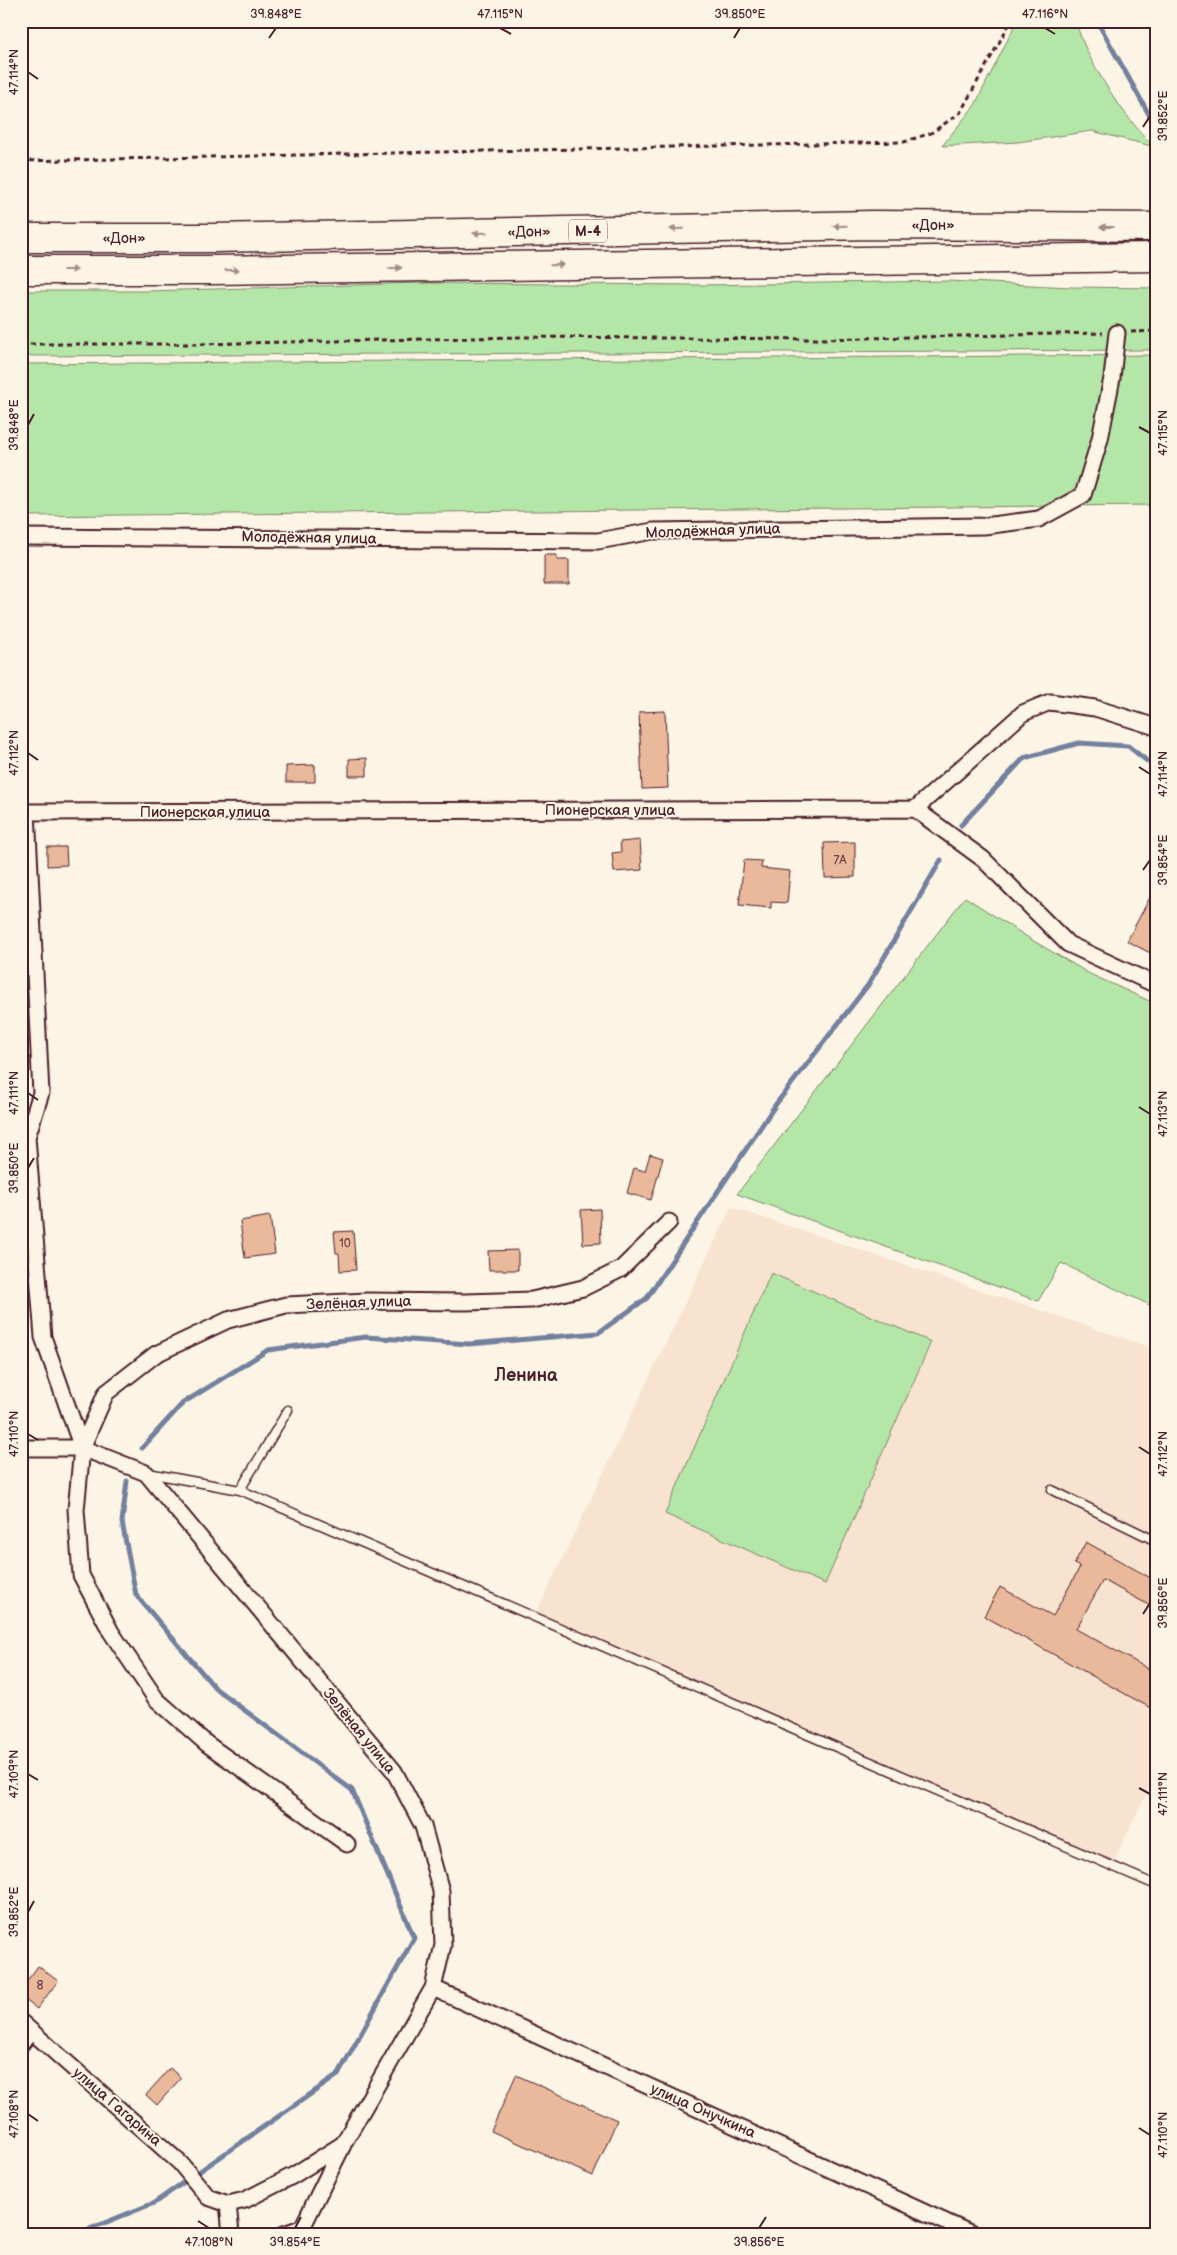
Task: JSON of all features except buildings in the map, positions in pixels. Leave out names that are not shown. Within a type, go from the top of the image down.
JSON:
[{"type":"highway","points":[[873,225],[1030,209],[1156,208]]},
{"type":"highway","name":"«Дон»","points":[[21,238],[223,238],[873,225],[1156,227]]},
{"type":"highway","name":"М-4","points":[[21,270],[213,270],[1156,257]]},
{"type":"highway","points":[[1044,258],[1156,268]]},
{"type":"street","name":"Молодёжная улица","points":[[21,537],[598,541],[653,531],[984,526],[1039,519],[1083,495],[1100,439],[1112,378],[1117,333]]},
{"type":"street","points":[[1156,727],[1095,708],[1050,702],[1023,713],[915,809],[983,859],[1068,944],[1156,985]]},
{"type":"street","name":"Пионерская улица","points":[[24,812],[915,809]]},
{"type":"street","points":[[24,812],[41,1093],[24,1137],[43,1337],[82,1448]]},
{"type":"street","name":"Зелёная улица","points":[[347,1844],[207,1744],[156,1699],[110,1632],[81,1575],[76,1510],[82,1448],[106,1393],[156,1354],[228,1320],[295,1305],[367,1301],[532,1300],[584,1288],[621,1270],[669,1222]]},
{"type":"street","name":"Зелёная улица","points":[[21,1448],[82,1448],[146,1473],[394,1771],[423,1826],[441,1891],[443,1945],[433,1988],[343,2144],[286,2179],[245,2200],[228,2204]]},
{"type":"street","name":"улица Онучкина","points":[[433,1988],[972,2234]]},
{"type":"street","points":[[21,2044],[26,2027]]},
{"type":"street","name":"улица Гагарина","points":[[26,2027],[180,2162],[208,2197],[228,2204]]},
{"type":"street","points":[[284,2234],[300,2231],[343,2144]]},
{"type":"street","points":[[228,2204],[231,2234]]},
{"type":"lane","points":[[240,1490],[288,1410]]},
{"type":"lane","points":[[146,1473],[240,1490],[1156,1885]]},
{"type":"lane","points":[[1052,1490],[1156,1541]]},
{"type":"path","points":[[21,161],[904,142],[931,134],[960,113],[1011,21]]},
{"type":"path","points":[[21,344],[196,344],[520,337],[818,339],[1156,331]]},
{"type":"shaded area","points":[[731,1207],[1156,1349],[1156,1774],[1110,1869],[535,1615]]},
{"type":"green space","points":[[1017,21],[1076,21],[1097,71],[1132,122],[1155,147],[1092,131],[1018,142],[942,146],[975,105]]},
{"type":"green space","points":[[949,281],[1070,287],[1156,288],[1156,350],[21,356],[21,291],[146,291],[420,283],[701,285]]},
{"type":"green space","points":[[1156,355],[1156,505],[21,516],[21,364]]},
{"type":"green space","points":[[965,897],[1090,974],[1156,1004],[1156,1308],[1061,1263],[1038,1301],[737,1194]]},
{"type":"green space","points":[[771,1273],[931,1342],[825,1584],[665,1514]]},
{"type":"waterway","points":[[1097,21],[1156,127]]},
{"type":"waterway","points":[[961,825],[1024,758],[1079,743],[1128,746],[1156,768]]},
{"type":"waterway","points":[[142,1448],[183,1403],[268,1350],[366,1337],[469,1344],[598,1333],[647,1298],[776,1104],[868,985],[941,860]]},
{"type":"waterway","points":[[77,2234],[154,2203],[338,2075],[414,1938],[352,1790],[216,1689],[136,1595],[122,1522],[127,1481]]},
{"type":"district","name":"Ленина","points":[[526,1375]]}]
